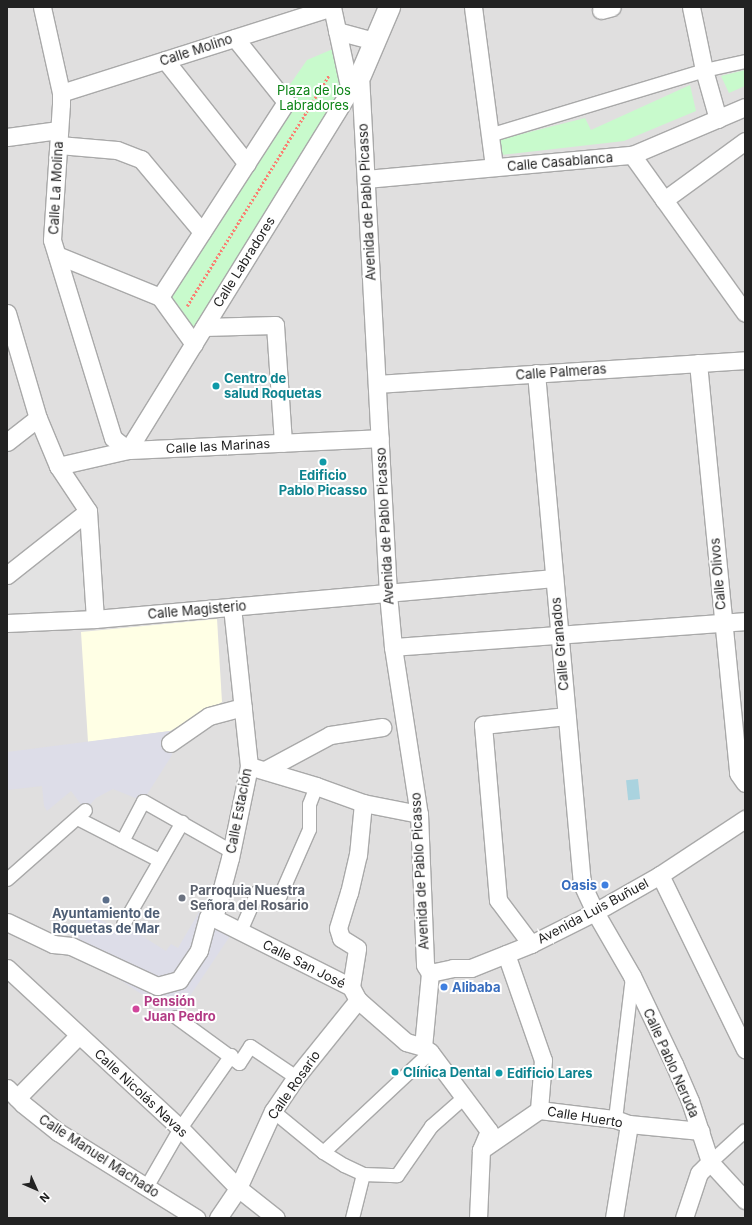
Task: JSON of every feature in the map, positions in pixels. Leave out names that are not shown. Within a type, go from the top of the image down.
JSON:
[{"type":"street","name":"Calle La Molina","points":[[42,7],[61,93],[52,240],[113,438],[128,450]]},
{"type":"street","name":"Calle Molino","points":[[61,93],[332,7]]},
{"type":"street","points":[[332,7],[342,54],[355,83]]},
{"type":"street","name":"Avenida de Pablo Picasso","points":[[389,7],[355,83],[366,179],[388,594],[393,647],[419,814],[425,964],[430,973],[426,1050]]},
{"type":"street","points":[[473,7],[494,168]]},
{"type":"street","points":[[691,7],[704,70],[718,119]]},
{"type":"street","points":[[337,31],[375,41]]},
{"type":"street","points":[[160,297],[286,102],[235,38]]},
{"type":"street","points":[[165,60],[246,164]]},
{"type":"street","points":[[489,135],[704,70],[745,61]]},
{"type":"street","name":"Calle Labradores","points":[[128,450],[355,83]]},
{"type":"street","name":"Calle Casablanca","points":[[366,179],[632,155],[745,107]]},
{"type":"street","points":[[7,137],[59,137],[117,150],[141,158],[202,232]]},
{"type":"street","points":[[664,200],[745,141]]},
{"type":"street","points":[[632,155],[745,313]]},
{"type":"street","points":[[57,255],[160,297],[194,344]]},
{"type":"street","points":[[7,313],[38,418],[58,466],[88,511],[95,618]]},
{"type":"street","points":[[204,327],[275,325],[283,443]]},
{"type":"street","name":"Calle Palmeras","points":[[377,384],[745,360]]},
{"type":"street","name":"Calle Olivos","points":[[698,363],[722,622],[738,772],[745,783]]},
{"type":"street","name":"Calle Granados","points":[[536,373],[582,884],[595,912]]},
{"type":"street","points":[[7,442],[38,418]]},
{"type":"street","name":"Calle las Marinas","points":[[58,466],[128,450],[380,438]]},
{"type":"street","points":[[7,575],[88,511]]},
{"type":"street","name":"Calle Magisterio","points":[[7,624],[388,594],[554,578]]},
{"type":"street","name":"Calle Estación","points":[[214,918],[231,851],[249,766],[232,607]]},
{"type":"street","points":[[393,647],[745,621]]},
{"type":"street","points":[[170,743],[209,716],[242,707]]},
{"type":"street","points":[[531,944],[498,900],[483,725],[567,716]]},
{"type":"street","points":[[265,770],[330,735],[382,727]]},
{"type":"street","points":[[249,766],[316,786],[363,803],[419,814]]},
{"type":"street","points":[[240,931],[257,892],[277,902],[309,829],[309,804],[316,786]]},
{"type":"street","points":[[122,840],[143,801],[231,851]]},
{"type":"street","points":[[354,994],[357,948],[341,938],[338,928],[349,893],[358,855],[363,803]]},
{"type":"street","points":[[7,879],[81,814],[122,840],[159,860]]},
{"type":"street","name":"Avenida Luis Buñuel","points":[[430,973],[453,968],[471,968],[531,944],[595,912],[660,875],[745,819]]},
{"type":"street","points":[[122,924],[182,822]]},
{"type":"street","points":[[660,875],[745,1049]]},
{"type":"street","name":"Calle Pablo Neruda","points":[[595,912],[632,976],[674,1064],[701,1131],[710,1162]]},
{"type":"street","points":[[7,922],[53,944],[71,946],[157,986],[179,980],[199,950],[208,917],[214,918]]},
{"type":"street","name":"Calle San José","points":[[214,918],[354,994],[406,1042],[426,1050]]},
{"type":"street","points":[[506,954],[543,1060],[539,1110]]},
{"type":"street","name":"Calle Nicolás Navas","points":[[7,968],[180,1128],[238,1188],[276,1218]]},
{"type":"street","points":[[614,1218],[632,976]]},
{"type":"street","name":"Calle Rosario","points":[[218,1218],[238,1188],[273,1111],[354,994]]},
{"type":"street","points":[[176,1017],[231,1055],[239,1063],[250,1046],[296,1077]]},
{"type":"street","points":[[13,1099],[79,1035]]},
{"type":"street","points":[[323,1152],[426,1050],[464,1097],[488,1131],[481,1150],[478,1218]]},
{"type":"street","points":[[146,1187],[180,1128],[231,1055]]},
{"type":"street","points":[[273,1111],[323,1152],[363,1174],[397,1175],[431,1126],[464,1097]]},
{"type":"street","name":"Calle Manuel Machado","points":[[13,1099],[58,1132],[196,1218]]},
{"type":"street","name":"Calle Huerto","points":[[481,1150],[539,1110],[701,1131]]},
{"type":"street","points":[[684,1218],[699,1173],[745,1130]]},
{"type":"street","points":[[710,1162],[745,1200]]},
{"type":"street","points":[[352,1218],[363,1174]]},
{"type":"path","points":[[178,322],[342,54]]},
{"type":"shaded area","points":[[7,7],[745,7],[745,1218],[7,1218]]},
{"type":"shaded area","points":[[75,534],[86,545],[89,609],[7,616],[7,585]]},
{"type":"shaded area","points":[[217,619],[222,702],[170,731],[88,742],[81,632]]},
{"type":"shaded area","points":[[170,731],[172,755],[143,801],[113,789],[96,798],[85,810],[71,791],[47,811],[44,806],[42,786],[7,790],[7,752]]},
{"type":"shaded area","points":[[199,912],[230,936],[176,1017],[75,950],[75,941],[90,914],[114,927],[123,924],[166,951],[171,944],[178,948]]},
{"type":"green space","name":"Plaza de los Labradores","points":[[340,46],[350,91],[194,344],[160,297],[282,96],[307,60]]},
{"type":"green space","points":[[745,70],[745,86],[729,93],[721,76]]},
{"type":"green space","points":[[690,85],[696,111],[624,141],[501,155],[498,140],[585,118],[591,130]]},
{"type":"water","points":[[638,779],[640,799],[628,800],[626,780]]},
{"type":"place","name":"Centro de salud Roquetas","points":[[216,386]]},
{"type":"place","name":"Edificio Pablo Picasso","points":[[323,462]]},
{"type":"place","name":"Oasis","points":[[605,885]]},
{"type":"place","name":"Parroquia Nuestra Señora del Rosario","points":[[182,898]]},
{"type":"place","name":"Ayuntamiento de Roquetas de Mar","points":[[106,900]]},
{"type":"place","name":"Alibaba","points":[[444,987]]},
{"type":"place","name":"Pensión Juan Pedro","points":[[136,1009]]},
{"type":"place","name":"Clínica Dental","points":[[395,1072]]},
{"type":"place","name":"Edificio Lares","points":[[499,1073]]}]
